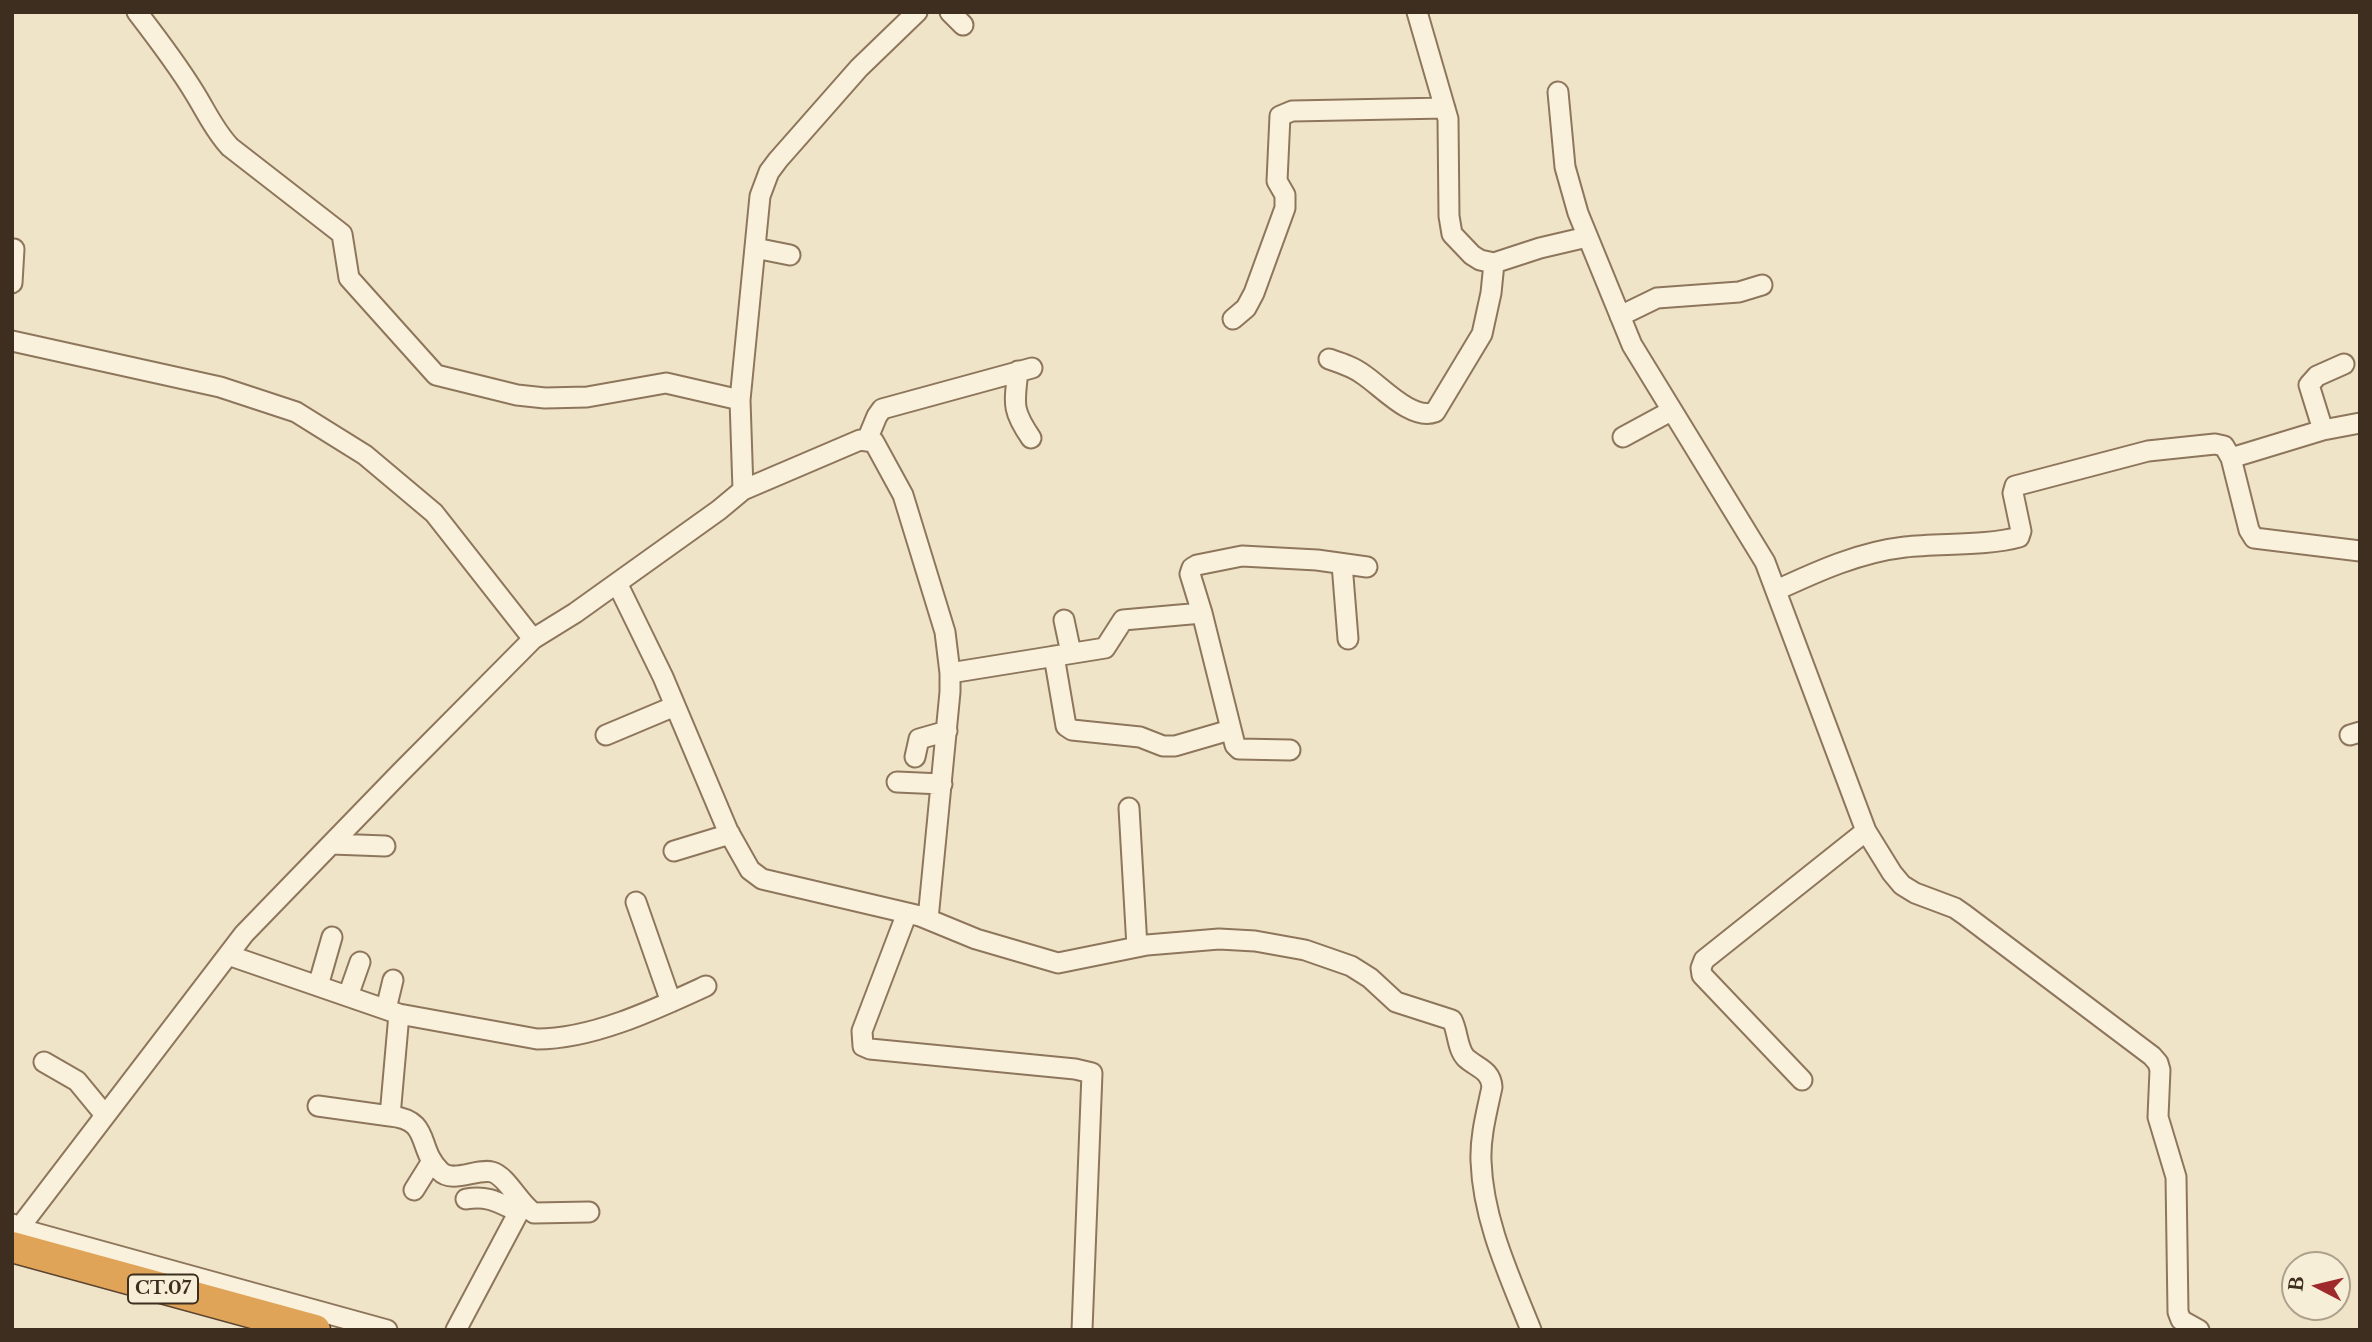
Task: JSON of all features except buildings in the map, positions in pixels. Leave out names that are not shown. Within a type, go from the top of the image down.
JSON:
[{"type":"highway","name":"CT.07","points":[[15,1232],[315,1330]]},
{"type":"street","points":[[137,12],[195,92],[220,136],[230,147],[342,234],[349,278],[436,375],[517,396],[587,397],[666,383],[740,400]]},
{"type":"street","points":[[743,490],[740,400],[760,196],[769,172],[859,68],[917,12]]},
{"type":"street","points":[[1417,12],[1445,108],[1450,137],[1449,216],[1452,234],[1472,255],[1494,263],[1587,237]]},
{"type":"street","points":[[1558,92],[1565,167],[1587,237],[1636,353],[1753,539],[1777,590],[1866,831],[1902,885],[1965,915],[2158,1063],[2158,1117],[2176,1177],[2178,1312],[2181,1320],[2199,1330]]},
{"type":"street","points":[[1233,319],[1246,308],[1254,293],[1285,208],[1285,195],[1277,181],[1280,116],[1292,111],[1445,108]]},
{"type":"street","points":[[754,248],[790,255]]},
{"type":"street","points":[[12,283],[14,249]]},
{"type":"street","points":[[1329,359],[1352,367],[1412,409],[1428,415],[1435,412],[1482,334],[1492,293],[1494,263]]},
{"type":"street","points":[[1620,316],[1657,298],[1739,292],[1762,285]]},
{"type":"street","points":[[12,341],[220,387],[296,412],[365,455],[434,513],[533,639]]},
{"type":"street","points":[[2323,430],[2309,385],[2317,376],[2344,364]]},
{"type":"street","points":[[867,440],[877,416],[883,409],[1025,370],[1015,398],[1016,411],[1018,419],[1031,438]]},
{"type":"street","points":[[1623,437],[1671,411]]},
{"type":"street","points":[[2231,458],[2323,430],[2360,423]]},
{"type":"street","points":[[387,1330],[15,1232],[244,934],[533,639],[575,613],[743,490],[860,440],[874,442],[903,495],[944,632],[950,673],[947,731],[928,919]]},
{"type":"street","points":[[1777,590],[1828,567],[1881,551],[2019,537],[2021,531],[2013,493],[2015,486],[2165,448],[2214,444],[2224,446],[2231,458],[2249,530],[2255,538],[2360,551]]},
{"type":"street","points":[[1290,750],[1240,749],[1235,745],[1190,574],[1192,568],[1242,556],[1317,560],[1367,567]]},
{"type":"street","points":[[1342,564],[1348,639]]},
{"type":"street","points":[[617,583],[675,706],[730,834],[750,870],[762,879],[907,912],[976,939],[1058,963],[1137,947],[1219,939],[1255,941],[1306,950],[1352,966],[1370,978],[1396,1002],[1452,1020],[1464,1056],[1487,1072],[1492,1079],[1482,1133],[1481,1162],[1488,1210],[1497,1245],[1531,1330]]},
{"type":"street","points":[[950,673],[1105,648],[1123,620],[1202,613]]},
{"type":"street","points":[[1064,620],[1062,655],[1066,726],[1072,730],[1140,737],[1163,746],[1175,746],[1230,730]]},
{"type":"street","points":[[606,735],[675,706]]},
{"type":"street","points":[[915,757],[919,739],[947,731]]},
{"type":"street","points":[[897,782],[942,784]]},
{"type":"street","points":[[1129,808],[1137,947]]},
{"type":"street","points":[[1802,1080],[1702,975],[1701,968],[1704,960],[1866,831]]},
{"type":"street","points":[[674,851],[730,834]]},
{"type":"street","points":[[332,844],[385,846]]},
{"type":"street","points":[[636,902],[671,1002]]},
{"type":"street","points":[[907,912],[862,1031],[863,1046],[870,1049],[1075,1069],[1092,1073],[1082,1330]]},
{"type":"street","points":[[318,986],[332,937]]},
{"type":"street","points":[[228,956],[393,1012],[537,1040],[560,1039],[648,1013],[706,986]]},
{"type":"street","points":[[348,996],[360,962]]},
{"type":"street","points":[[390,1116],[393,980]]},
{"type":"street","points":[[44,1062],[77,1081],[105,1115]]},
{"type":"street","points":[[318,1106],[405,1117],[415,1124],[432,1161],[444,1174],[493,1172],[499,1176],[521,1208]]},
{"type":"street","points":[[414,1190],[432,1161]]},
{"type":"street","points":[[466,1199],[482,1196],[534,1213],[589,1212]]},
{"type":"street","points":[[456,1330],[521,1208]]}]
